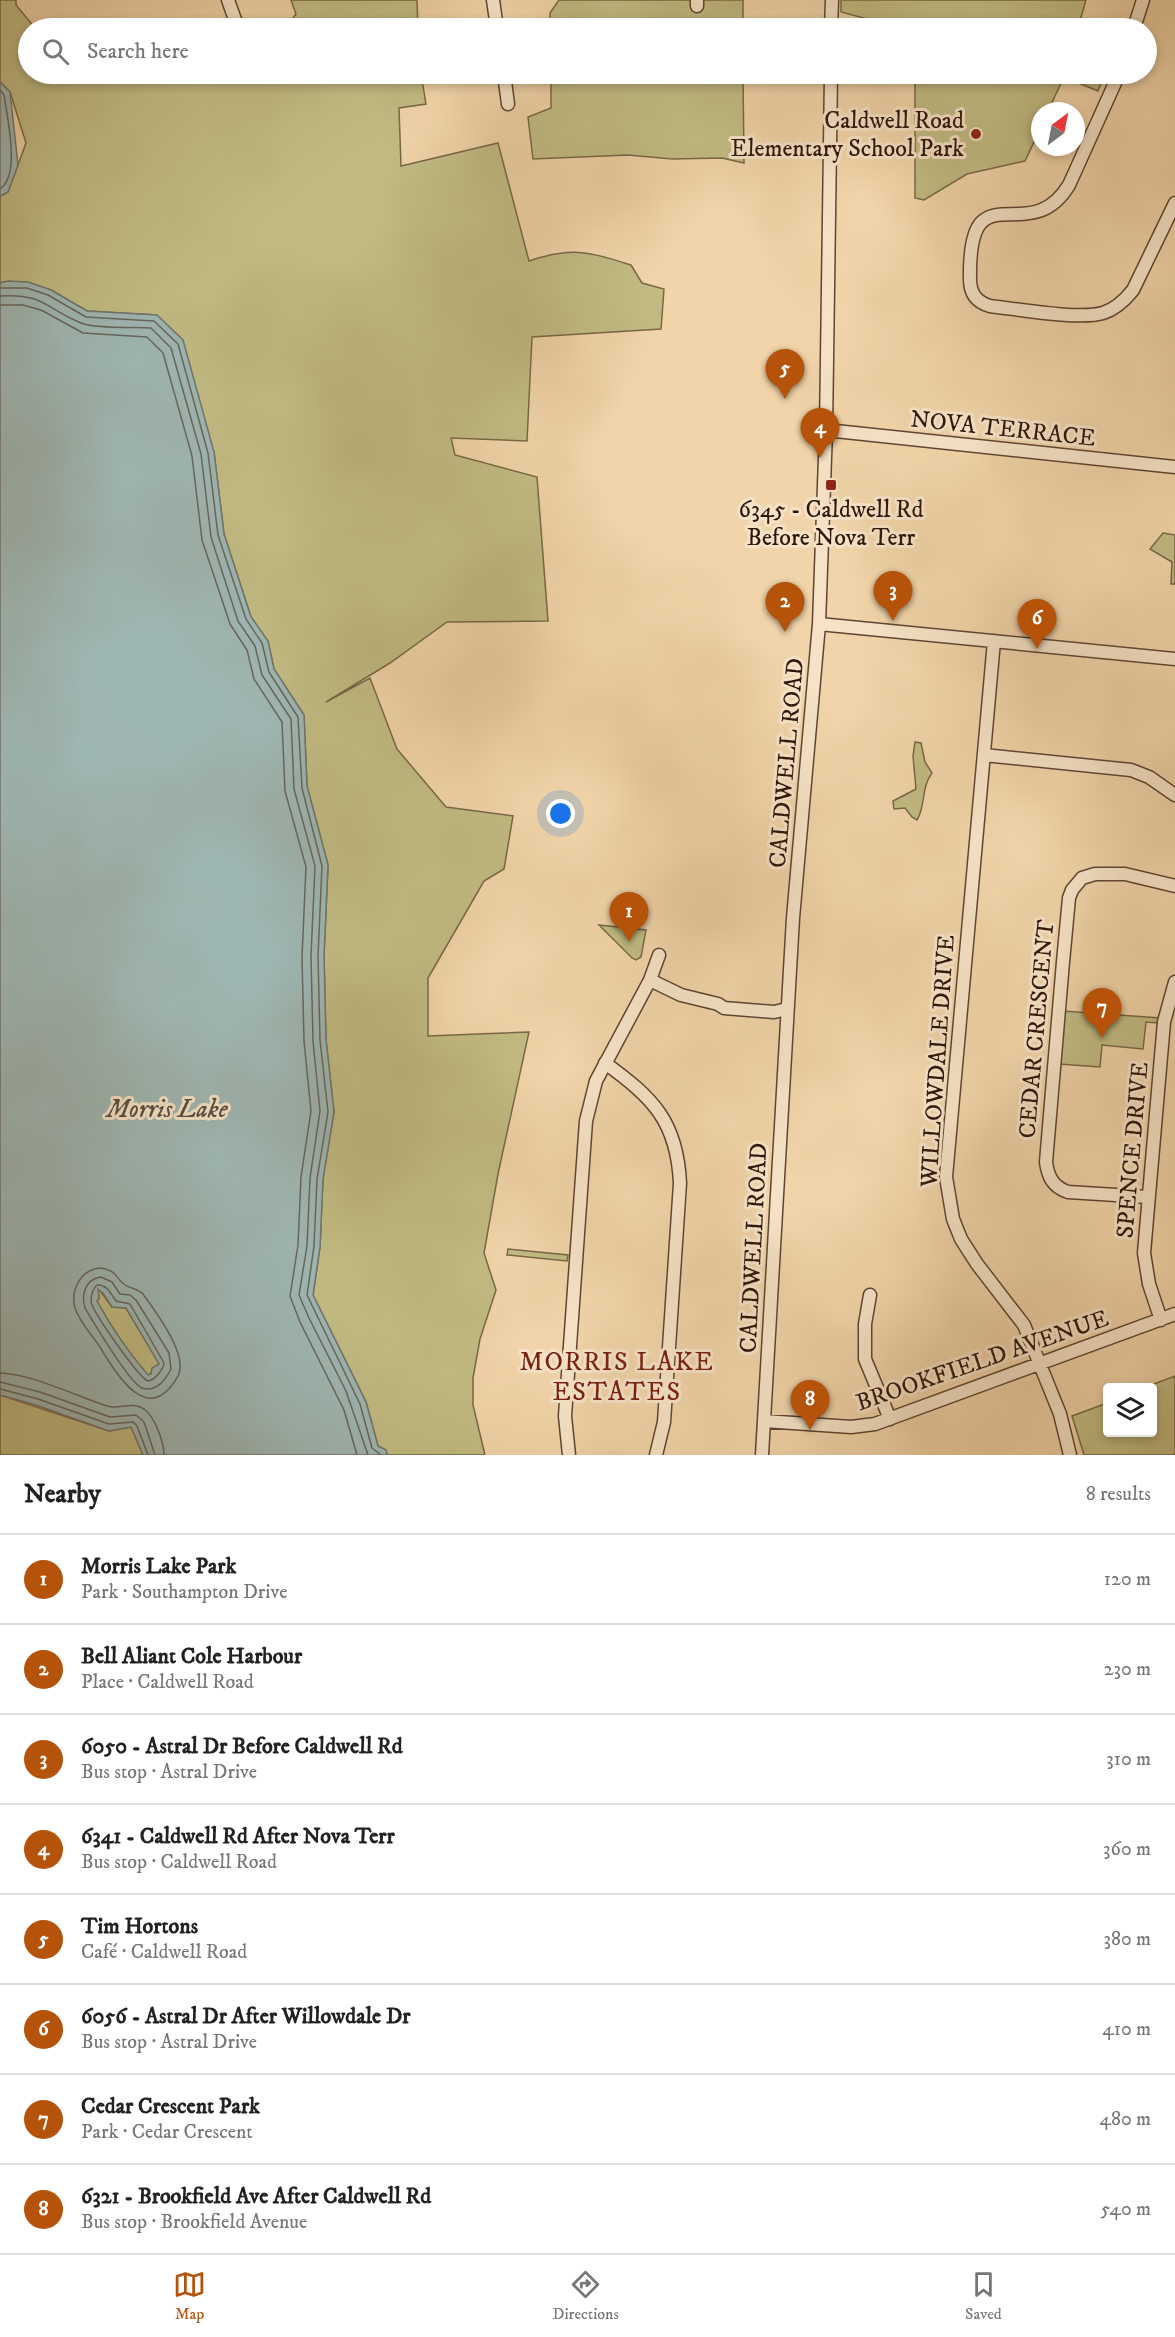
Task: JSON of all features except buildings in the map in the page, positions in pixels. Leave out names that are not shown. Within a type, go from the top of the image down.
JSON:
[{"type":"street","points":[[228,0],[234,18]]},
{"type":"street","points":[[493,0],[496,18]]},
{"type":"street","points":[[831,18],[832,0]]},
{"type":"street","points":[[1137,18],[1143,0]]},
{"type":"street","points":[[505,84],[508,104]]},
{"type":"street","name":"CALDWELL ROAD","points":[[762,1455],[787,1009],[819,624],[826,430],[831,84]]},
{"type":"street","points":[[1114,84],[1069,185],[1059,199],[1045,210],[1034,214],[991,215],[976,227],[970,264],[971,290],[980,302],[990,306],[1088,315],[1110,310],[1124,301],[1132,290],[1175,203]]},
{"type":"street","name":"NOVA TERRACE","points":[[826,430],[1175,467]]},
{"type":"street","points":[[819,624],[1175,659]]},
{"type":"street","name":"WILLOWDALE DRIVE","points":[[994,641],[946,1178],[953,1219],[961,1239],[976,1264],[1024,1325],[1060,1414],[1070,1455]]},
{"type":"street","points":[[984,755],[1131,771],[1149,777],[1175,795]]},
{"type":"street","name":"CEDAR CRESCENT","points":[[1148,1197],[1068,1192],[1057,1187],[1049,1176],[1046,1162],[1063,962],[1069,898],[1073,887],[1082,878],[1095,874],[1125,874],[1175,886]]},
{"type":"street","points":[[568,1455],[566,1416],[586,1121],[596,1081],[650,980],[659,955]]},
{"type":"street","points":[[650,980],[681,995],[718,1004],[724,1001],[774,1004],[787,1009]]},
{"type":"street","name":"SPENCE DRIVE","points":[[1161,1320],[1144,1263],[1164,1022],[1175,982]]},
{"type":"street","points":[[604,1063],[638,1088],[658,1110],[670,1131],[679,1158],[680,1194],[664,1422],[656,1455]]},
{"type":"street","points":[[870,1295],[864,1334],[865,1359],[890,1419]]},
{"type":"street","name":"BROOKFIELD AVENUE","points":[[764,1421],[866,1426],[1175,1314]]},
{"type":"shaded area","points":[[0,0],[16,0],[16,5],[27,18],[18,18],[18,84],[423,84],[426,104],[399,108],[401,166],[498,143],[529,261],[558,253],[592,254],[631,265],[642,283],[664,289],[661,329],[532,337],[527,441],[451,438],[455,455],[537,477],[548,621],[447,622],[390,663],[326,702],[370,678],[397,749],[446,807],[513,816],[504,869],[484,881],[428,978],[428,1036],[529,1032],[498,1174],[484,1253],[496,1290],[480,1339],[473,1378],[473,1405],[485,1455],[387,1455],[386,1450],[378,1446],[366,1402],[313,1295],[320,1247],[323,1179],[334,1112],[326,1040],[324,956],[328,865],[307,786],[304,715],[274,669],[268,641],[251,617],[224,534],[214,452],[157,315],[87,311],[51,290],[30,283],[0,282],[0,196],[8,192],[26,143],[10,92],[0,82]]},
{"type":"shaded area","points":[[291,0],[417,0],[418,18],[293,18],[296,14]]},
{"type":"shaded area","points":[[559,0],[743,0],[743,18],[550,18],[550,13]]},
{"type":"shaded area","points":[[841,0],[1086,0],[1081,18],[864,18],[841,12]]},
{"type":"shaded area","points":[[551,84],[743,84],[744,163],[722,158],[672,159],[628,155],[533,159],[528,117],[551,108]]},
{"type":"shaded area","name":"Caldwell Road Elementary School Park","points":[[915,84],[1061,84],[1052,102],[1031,102],[1031,148],[1025,161],[967,174],[924,200],[915,198]]},
{"type":"shaded area","name":"Caldwell Road Elementary School Park","points":[[1081,84],[1101,84],[1098,91]]},
{"type":"shaded area","points":[[1163,533],[1175,535],[1175,584],[1171,584],[1172,562],[1150,549]]},
{"type":"shaded area","points":[[915,742],[921,743],[925,762],[932,773],[926,784],[922,808],[917,820],[905,808],[894,809],[893,801],[916,789],[913,756]]},
{"type":"shaded area","points":[[599,925],[646,930],[641,957],[636,960],[632,958]]},
{"type":"shaded area","points":[[1063,1011],[1160,1018],[1159,1023],[1146,1022],[1143,1049],[1102,1045],[1100,1067],[1059,1064]]},
{"type":"shaded area","points":[[508,1249],[568,1255],[567,1261],[507,1255]]},
{"type":"shaded area","points":[[98,1288],[112,1307],[126,1308],[160,1364],[148,1376],[102,1311],[97,1301]]},
{"type":"shaded area","points":[[1175,1376],[1175,1455],[1084,1455],[1072,1416],[1103,1404],[1103,1437],[1157,1437],[1157,1383]]},
{"type":"shaded area","points":[[0,1395],[109,1431],[131,1427],[143,1455],[0,1455]]},
{"type":"water","points":[[0,82],[10,92],[18,165],[8,192],[0,196]]},
{"type":"water","name":"Morris Lake","points":[[28,282],[51,290],[87,311],[157,315],[183,340],[214,452],[224,534],[251,617],[268,641],[274,669],[304,715],[307,786],[328,865],[324,956],[326,1040],[334,1112],[323,1179],[320,1247],[313,1295],[366,1402],[378,1446],[386,1450],[387,1455],[143,1455],[131,1427],[109,1431],[0,1395],[0,283]],"holes":[[[98,1289],[112,1307],[126,1308],[159,1364],[152,1368],[151,1374],[148,1375],[134,1358],[102,1311],[97,1301]]]},
{"type":"place","name":"Caldwell Road Elementary School Park","points":[[976,134]]},
{"type":"place","name":"Tim Hortons","points":[[785,399]]},
{"type":"place","name":"6341 - Caldwell Rd After Nova Terr","points":[[820,458]]},
{"type":"place","name":"6345 - Caldwell Rd Before Nova Terr","points":[[831,485]]},
{"type":"place","name":"6050 - Astral Dr Before Caldwell Rd","points":[[893,621]]},
{"type":"place","name":"Bell Aliant Cole Harbour","points":[[785,632]]},
{"type":"place","name":"6056 - Astral Dr After Willowdale Dr","points":[[1037,649]]},
{"type":"place","name":"Morris Lake Park","points":[[629,942]]},
{"type":"place","name":"Cedar Crescent Park","points":[[1102,1038]]},
{"type":"place","name":"6321 - Brookfield Ave After Caldwell Rd","points":[[810,1430]]},
{"type":"district","name":"MORRIS LAKE ESTATES","points":[[617,1376]]}]
